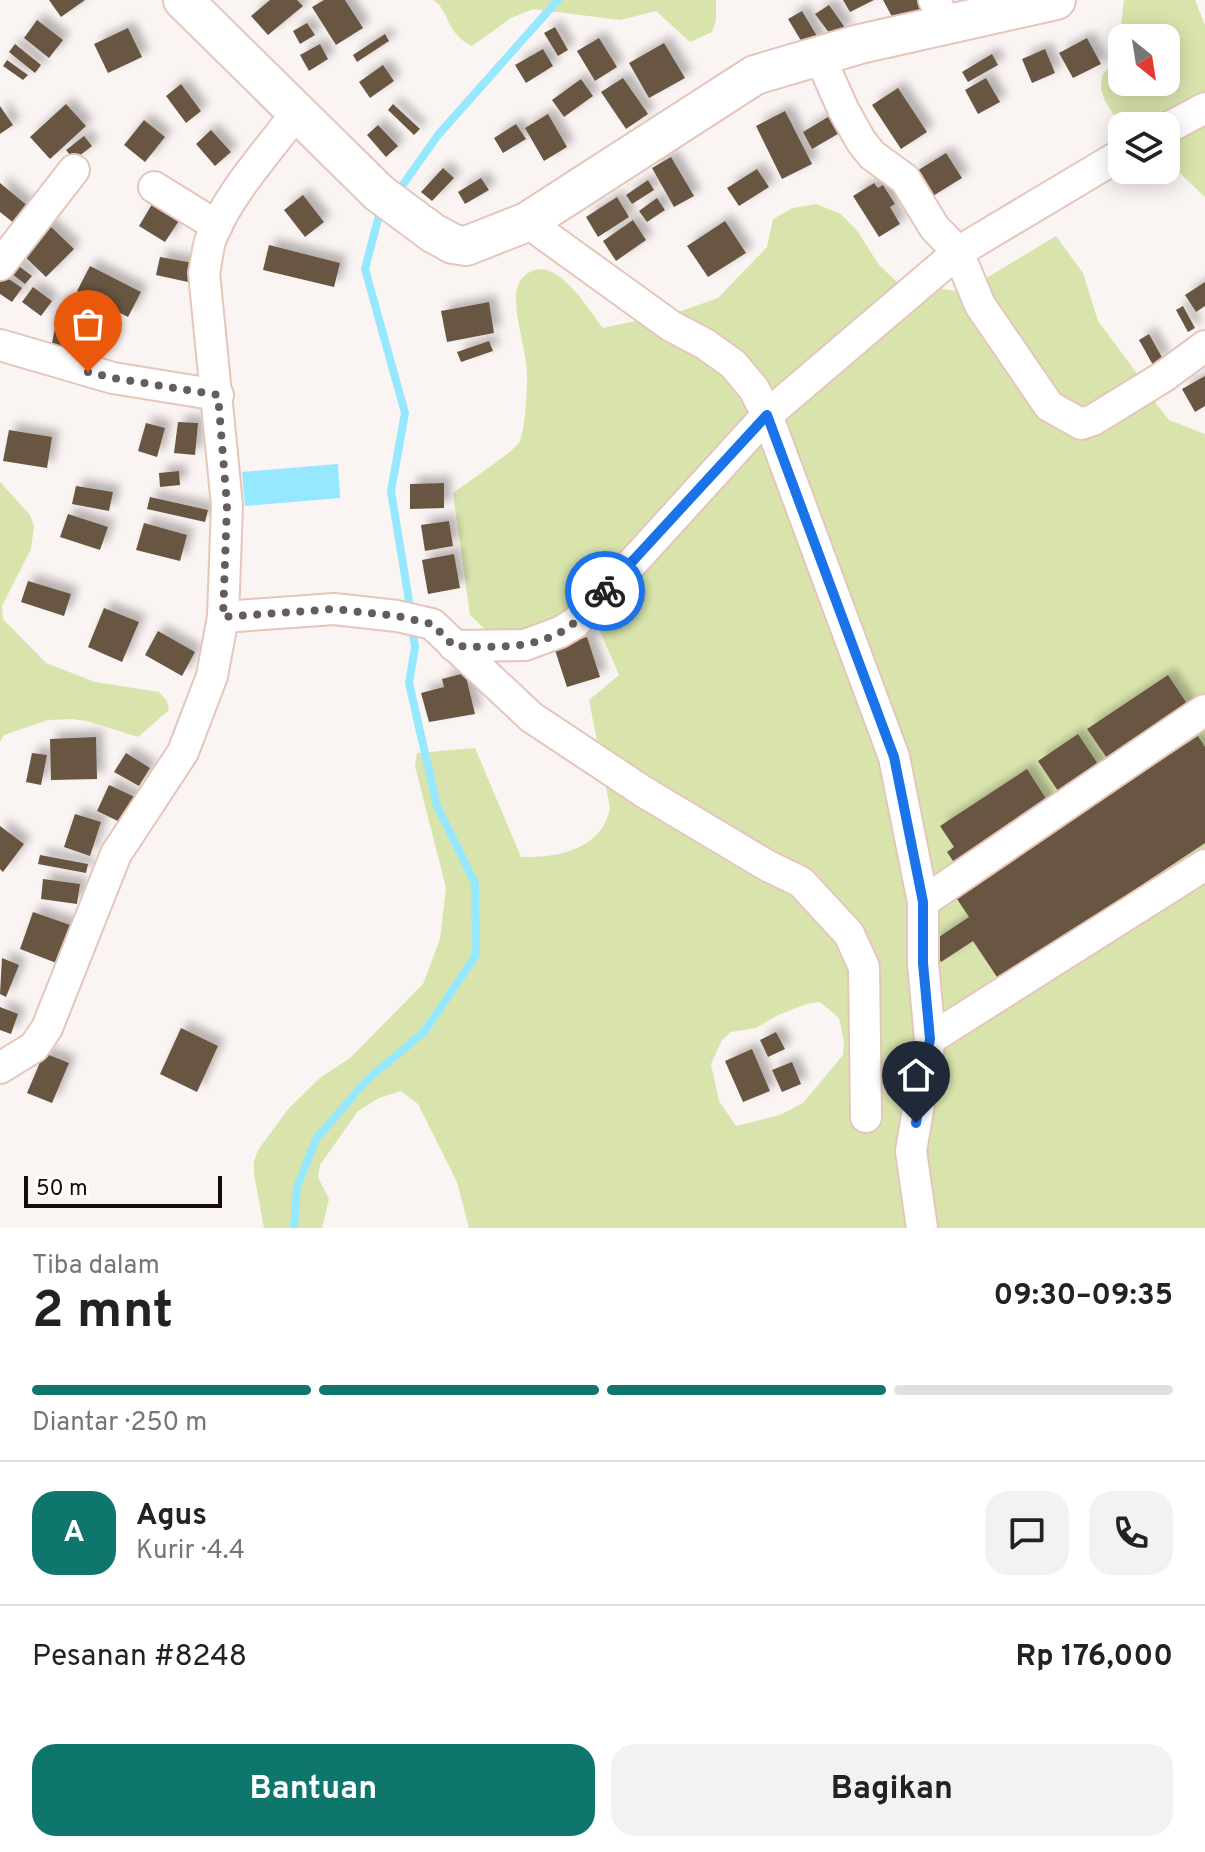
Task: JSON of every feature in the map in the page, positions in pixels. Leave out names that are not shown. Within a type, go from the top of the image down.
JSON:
[{"type":"street","points":[[183,0],[389,202],[453,244],[466,246],[527,222],[738,84],[763,72],[941,13],[1056,0]]},
{"type":"street","points":[[819,55],[861,141],[872,155],[905,179],[934,227],[958,252],[980,305],[1049,406],[1081,424],[1093,420],[1163,377],[1205,346]]},
{"type":"street","points":[[1180,121],[1205,108]]},
{"type":"street","points":[[0,1068],[34,1047],[47,1028],[116,854],[183,752],[212,676],[223,617],[227,505],[204,273],[210,240],[217,226],[239,190],[297,112]]},
{"type":"street","points":[[454,646],[525,645],[575,623],[767,415],[958,252],[1108,162]]},
{"type":"street","points":[[0,265],[74,170]]},
{"type":"street","points":[[154,187],[217,226]]},
{"type":"street","points":[[527,222],[671,326],[705,344],[733,364],[754,389],[767,415],[894,757],[923,902],[923,963],[930,1039],[911,1151],[922,1228]]},
{"type":"street","points":[[0,345],[113,378],[218,395]]},
{"type":"street","points":[[223,617],[334,609],[397,616],[432,624],[531,717],[644,792],[768,866],[801,882],[849,934],[864,967],[866,1117]]},
{"type":"street","points":[[923,902],[1205,710]]},
{"type":"street","points":[[930,1039],[1205,865]]},
{"type":"green space","points":[[433,0],[716,0],[716,20],[712,32],[690,42],[656,11],[620,20],[533,9],[511,18],[472,46],[456,34],[442,9]]},
{"type":"green space","points":[[1124,0],[1195,0],[1205,25],[1205,197],[1180,173],[1180,112],[1112,112],[1101,89],[1102,76],[1108,68],[1108,96],[1180,96],[1180,24],[1121,24]]},
{"type":"green space","points":[[816,204],[841,214],[858,232],[879,265],[897,282],[963,292],[1056,236],[1083,273],[1098,321],[1154,401],[1169,420],[1205,434],[1205,1228],[469,1228],[457,1182],[418,1104],[401,1091],[379,1098],[358,1111],[320,1165],[318,1177],[329,1199],[322,1228],[264,1228],[254,1174],[258,1150],[289,1108],[320,1078],[350,1058],[423,984],[440,939],[446,888],[415,766],[417,753],[475,748],[521,857],[549,856],[576,849],[598,834],[610,808],[589,700],[619,675],[593,615],[495,639],[470,615],[453,493],[501,459],[520,441],[527,380],[516,306],[519,284],[532,271],[542,269],[552,272],[572,288],[603,328],[681,311],[718,298],[767,247],[773,219],[793,208]],"holes":[[[820,1002],[839,1018],[843,1055],[803,1103],[780,1115],[736,1126],[719,1101],[711,1064],[722,1040],[731,1032],[756,1028],[807,1004]]]},
{"type":"green space","points":[[0,482],[30,515],[34,526],[31,549],[2,606],[3,619],[46,663],[95,682],[159,692],[167,701],[169,710],[138,737],[72,719],[48,720],[4,735],[0,742]]},
{"type":"water","points":[[338,464],[340,498],[245,506],[242,472]]},
{"type":"building","points":[[49,0],[85,0],[61,17]]},
{"type":"building","points":[[270,0],[297,0],[303,6],[268,35],[251,16]]},
{"type":"building","points":[[324,0],[345,0],[363,28],[336,45],[312,7]]},
{"type":"building","points":[[843,0],[874,0],[850,12]]},
{"type":"building","points":[[883,0],[919,0],[925,10],[897,26]]},
{"type":"building","points":[[829,5],[846,29],[833,38],[815,14]]},
{"type":"building","points":[[802,11],[820,41],[806,49],[788,19]]},
{"type":"building","points":[[37,20],[63,40],[49,58],[24,38]]},
{"type":"building","points":[[307,23],[315,35],[300,44],[293,31]]},
{"type":"building","points":[[555,27],[568,50],[558,56],[544,33]]},
{"type":"building","points":[[128,28],[142,57],[108,73],[94,44]]},
{"type":"building","points":[[385,34],[389,41],[357,62],[353,55]]},
{"type":"building","points":[[599,38],[617,67],[595,81],[577,51]]},
{"type":"building","points":[[1087,38],[1101,64],[1073,78],[1059,53]]},
{"type":"building","points":[[664,43],[685,78],[649,98],[629,63]]},
{"type":"building","points":[[15,44],[41,65],[35,73],[9,52]]},
{"type":"building","points":[[320,44],[328,59],[309,71],[300,55]]},
{"type":"building","points":[[543,49],[553,66],[526,83],[515,65]]},
{"type":"building","points":[[1045,49],[1055,73],[1032,83],[1022,59]]},
{"type":"building","points":[[992,54],[998,65],[968,82],[962,72]]},
{"type":"building","points":[[7,60],[28,75],[23,80],[3,66]]},
{"type":"building","points":[[383,65],[394,81],[370,98],[359,82]]},
{"type":"building","points":[[623,78],[648,114],[626,129],[601,92]]},
{"type":"building","points":[[986,78],[1000,102],[978,114],[965,90]]},
{"type":"building","points":[[581,79],[593,96],[564,117],[552,100]]},
{"type":"building","points":[[181,84],[201,111],[186,123],[166,96]]},
{"type":"building","points":[[898,88],[927,132],[901,149],[872,105]]},
{"type":"building","points":[[66,104],[86,126],[50,159],[30,137]]},
{"type":"building","points":[[393,104],[420,129],[414,135],[388,110]]},
{"type":"building","points":[[0,106],[13,125],[0,134]]},
{"type":"building","points":[[785,111],[812,164],[782,179],[756,126]]},
{"type":"building","points":[[548,114],[567,147],[544,161],[525,128]]},
{"type":"building","points":[[833,114],[843,131],[812,149],[803,132]]},
{"type":"building","points":[[144,120],[165,137],[145,162],[124,145]]},
{"type":"building","points":[[516,124],[526,139],[503,153],[494,138]]},
{"type":"building","points":[[378,125],[398,146],[386,157],[367,135]]},
{"type":"building","points":[[211,130],[231,152],[215,166],[196,144]]},
{"type":"building","points":[[84,136],[92,146],[74,160],[66,150]]},
{"type":"building","points":[[946,153],[962,178],[928,199],[912,174]]},
{"type":"building","points":[[671,157],[694,196],[674,207],[652,168]]},
{"type":"building","points":[[443,168],[454,178],[432,201],[421,192]]},
{"type":"building","points":[[757,169],[769,187],[739,206],[727,188]]},
{"type":"building","points":[[481,178],[489,190],[465,204],[458,192]]},
{"type":"building","points":[[648,180],[654,190],[632,204],[626,195]]},
{"type":"building","points":[[0,183],[29,207],[15,224],[0,212]]},
{"type":"building","points":[[874,183],[878,188],[883,185],[895,204],[890,207],[900,224],[879,237],[853,196]]},
{"type":"building","points":[[303,195],[324,222],[305,237],[284,210]]},
{"type":"building","points":[[157,196],[184,213],[165,242],[139,226]]},
{"type":"building","points":[[617,197],[629,217],[598,237],[586,217]]},
{"type":"building","points":[[657,198],[665,210],[647,222],[639,211]]},
{"type":"building","points":[[633,220],[646,240],[616,261],[603,241]]},
{"type":"building","points":[[725,221],[746,253],[708,277],[687,246]]},
{"type":"building","points":[[47,223],[74,249],[46,277],[19,251]]},
{"type":"building","points":[[269,245],[340,263],[334,287],[263,270]]},
{"type":"building","points":[[160,257],[193,263],[188,282],[156,275]]},
{"type":"building","points":[[11,260],[32,276],[25,284],[4,268]]},
{"type":"building","points":[[90,266],[141,292],[128,317],[77,291]]},
{"type":"building","points":[[0,273],[22,288],[12,302],[0,294]]},
{"type":"building","points":[[1205,282],[1205,306],[1196,312],[1185,295]]},
{"type":"building","points":[[33,287],[52,301],[41,316],[22,302]]},
{"type":"building","points":[[489,302],[494,333],[447,342],[441,311]]},
{"type":"building","points":[[60,306],[108,316],[99,357],[51,347]]},
{"type":"building","points":[[1183,306],[1195,328],[1188,332],[1176,310]]},
{"type":"building","points":[[1149,334],[1163,359],[1153,365],[1139,340]]},
{"type":"building","points":[[489,341],[493,351],[461,362],[457,352]]},
{"type":"building","points":[[1205,376],[1205,406],[1195,412],[1182,389]]},
{"type":"building","points":[[178,422],[198,423],[195,455],[174,453]]},
{"type":"building","points":[[146,423],[165,428],[157,457],[138,451]]},
{"type":"building","points":[[9,430],[52,437],[47,468],[3,461]]},
{"type":"building","points":[[179,471],[180,485],[160,487],[159,473]]},
{"type":"building","points":[[444,483],[444,508],[410,509],[410,484]]},
{"type":"building","points":[[76,486],[113,492],[109,511],[72,504]]},
{"type":"building","points":[[150,497],[208,510],[205,522],[147,509]]},
{"type":"building","points":[[68,514],[108,527],[100,550],[60,537]]},
{"type":"building","points":[[449,521],[453,546],[425,551],[421,525]]},
{"type":"building","points":[[144,523],[187,535],[180,561],[136,550]]},
{"type":"building","points":[[454,554],[460,588],[428,594],[422,560]]},
{"type":"building","points":[[28,581],[71,594],[64,616],[21,602]]},
{"type":"building","points":[[104,608],[139,622],[122,662],[88,647]]},
{"type":"building","points":[[158,631],[195,652],[182,676],[145,655]]},
{"type":"building","points":[[587,637],[600,677],[567,687],[554,647]]},
{"type":"building","points":[[465,673],[475,714],[429,722],[421,693],[444,687],[442,679]]},
{"type":"building","points":[[1168,675],[1194,714],[1113,767],[1087,729]]},
{"type":"building","points":[[1078,734],[1104,773],[1064,800],[1038,761]]},
{"type":"building","points":[[1198,736],[1205,747],[1205,843],[999,980],[973,941],[941,962],[930,943],[969,917],[955,896]]},
{"type":"building","points":[[96,737],[97,779],[51,780],[50,739]]},
{"type":"building","points":[[32,753],[47,755],[41,785],[26,782]]},
{"type":"building","points":[[126,753],[150,768],[139,786],[114,772]]},
{"type":"building","points":[[1027,769],[1052,808],[959,870],[947,852],[954,847],[940,826]]},
{"type":"building","points":[[109,785],[135,797],[122,823],[97,811]]},
{"type":"building","points":[[75,814],[101,822],[90,856],[64,847]]},
{"type":"building","points":[[0,826],[24,844],[3,872],[0,869]]},
{"type":"building","points":[[40,855],[88,864],[86,873],[38,864]]},
{"type":"building","points":[[43,879],[80,884],[77,904],[41,899]]},
{"type":"building","points":[[33,912],[73,926],[59,964],[20,949]]},
{"type":"building","points":[[2,958],[19,965],[6,997],[0,994]]},
{"type":"building","points":[[0,1007],[18,1014],[11,1034],[0,1030]]},
{"type":"building","points":[[181,1028],[218,1046],[197,1092],[160,1074]]},
{"type":"building","points":[[776,1032],[785,1049],[768,1057],[760,1040]]},
{"type":"building","points":[[752,1049],[770,1091],[743,1102],[725,1061]]},
{"type":"building","points":[[44,1053],[69,1063],[52,1103],[27,1093]]},
{"type":"building","points":[[792,1062],[801,1084],[782,1092],[772,1070]]},
{"type":"waterway","points":[[397,193],[438,135],[558,0]]},
{"type":"waterway","points":[[384,211],[378,219],[365,269],[405,413],[391,491],[411,613]]},
{"type":"waterway","points":[[294,1228],[297,1187],[316,1139],[367,1080],[424,1032],[476,955],[475,883],[437,806],[409,683],[415,647],[412,627]]},
{"type":"way so far","points":[[88,372],[218,395],[227,505],[223,617],[334,609],[397,616],[432,624],[454,646],[504,647],[525,645],[560,632],[575,623],[605,591]]},
{"type":"route","points":[[605,591],[767,415],[894,757],[923,902],[923,963],[930,1039],[916,1123]]}]
